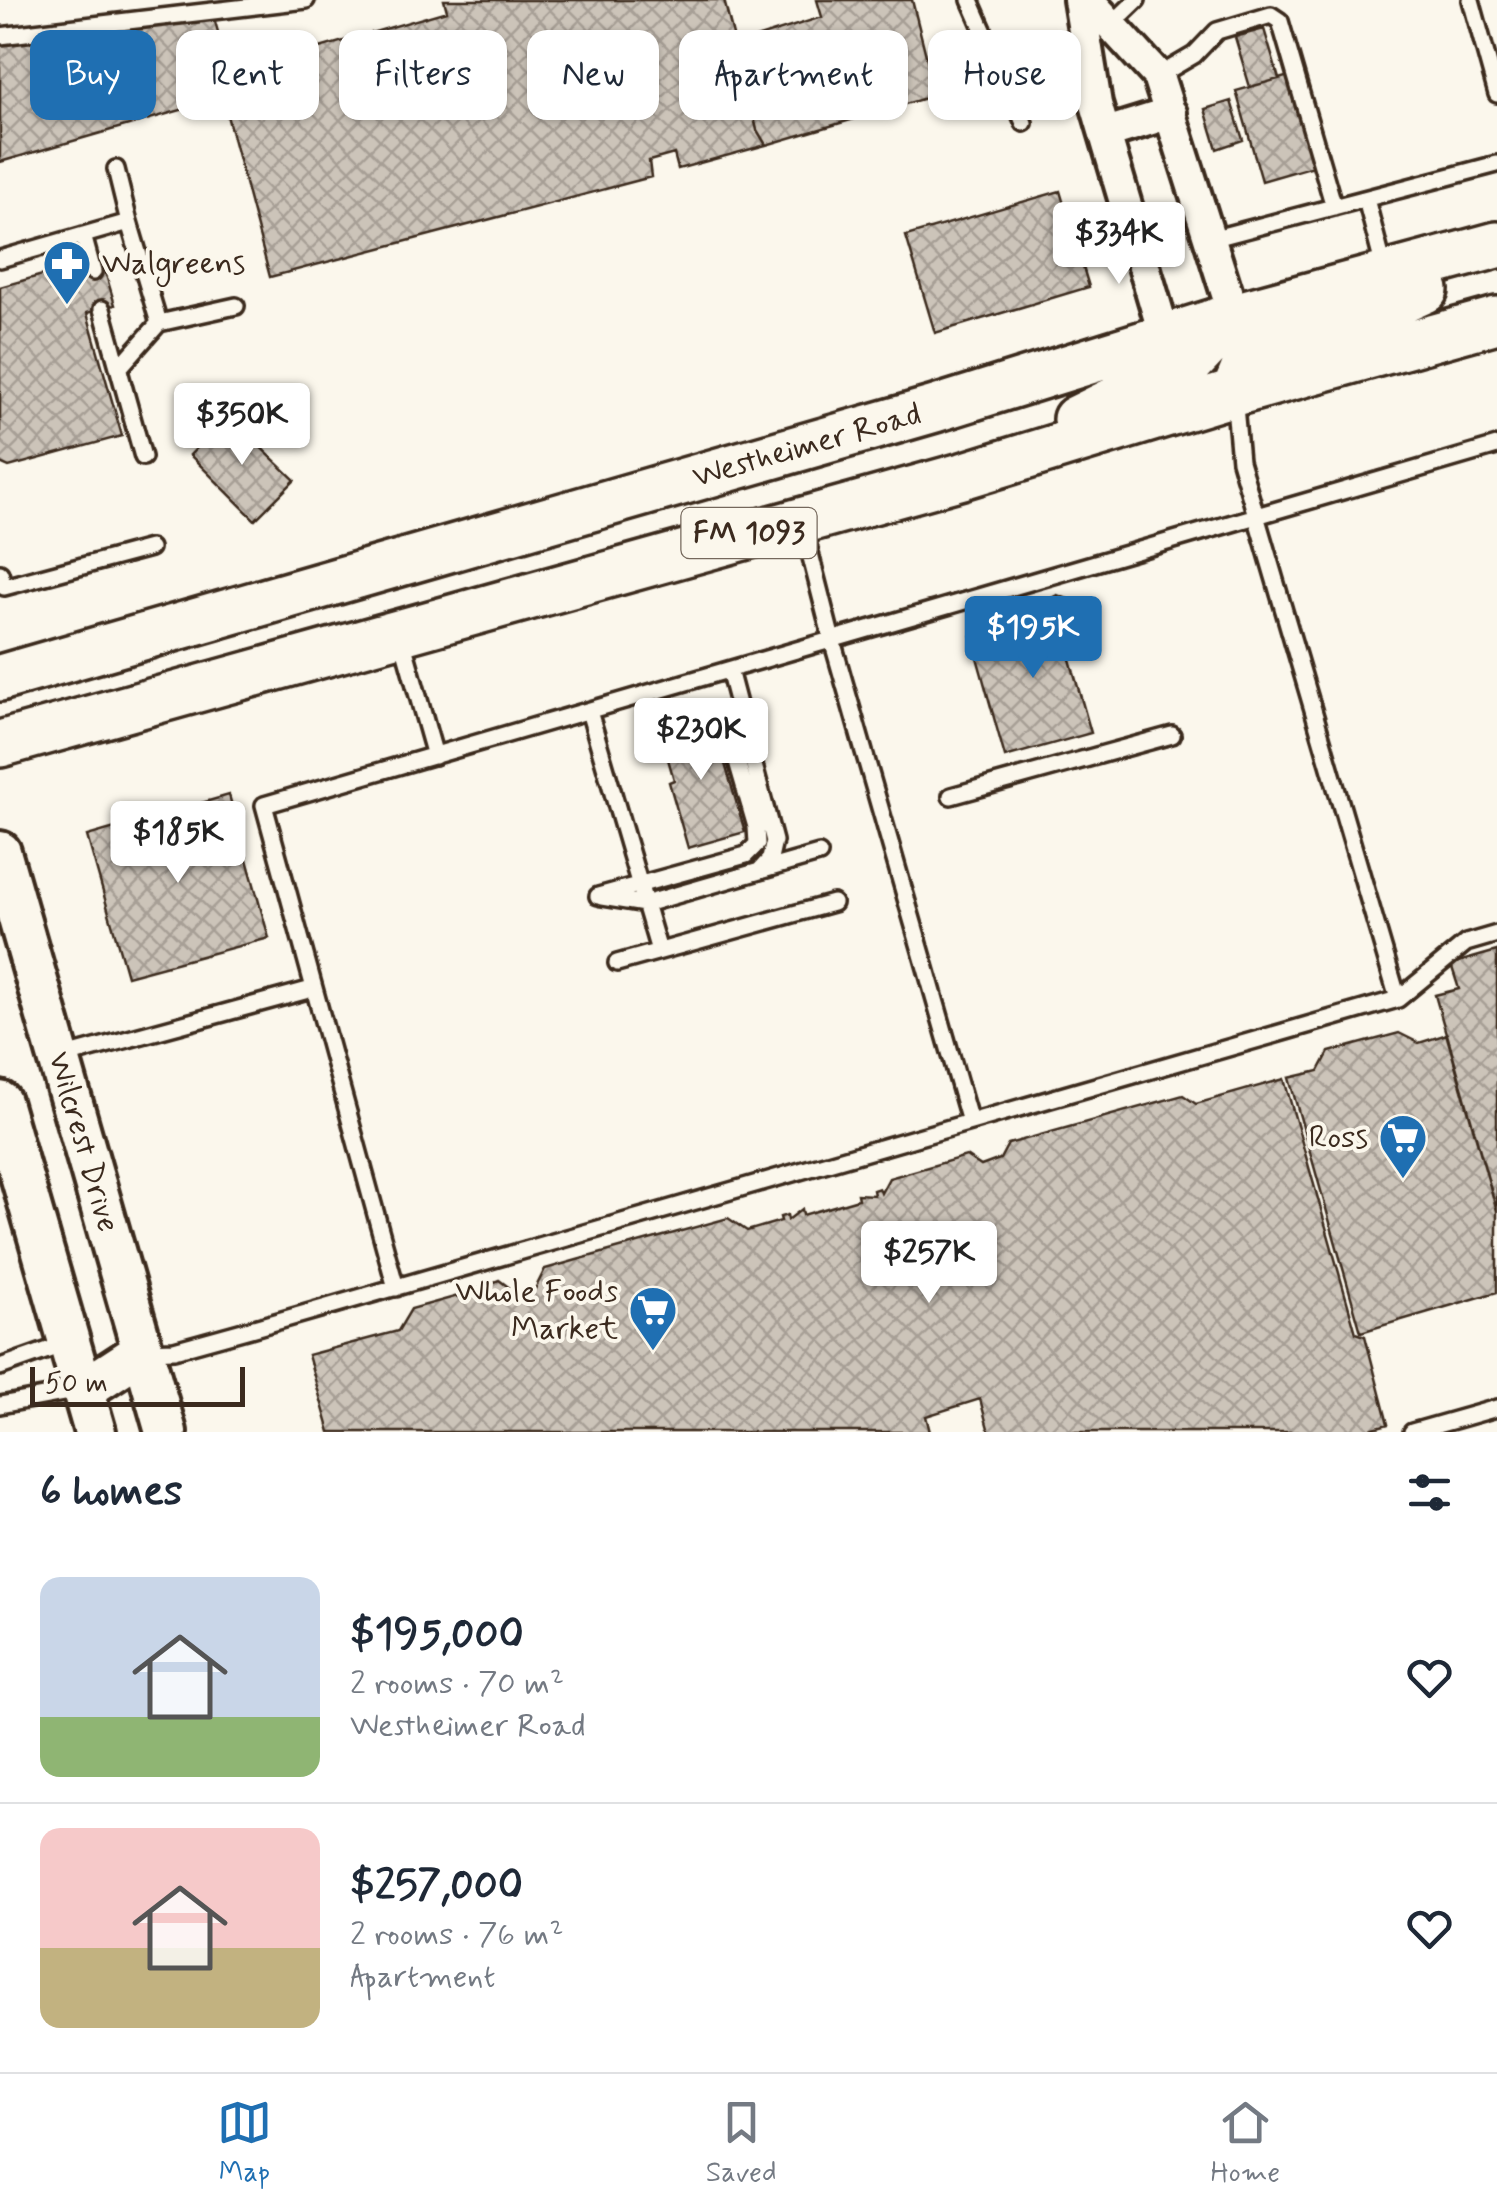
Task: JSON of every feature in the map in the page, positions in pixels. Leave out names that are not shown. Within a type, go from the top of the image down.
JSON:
[{"type":"main road","name":"Westheimer Road","points":[[0,678],[936,409],[1234,316],[1493,246]]},
{"type":"main road","points":[[1234,394],[1248,357],[1264,348],[1418,296],[1493,246]]},
{"type":"main road","points":[[962,476],[1139,388],[1182,372],[1234,316]]},
{"type":"main road","name":"Westheimer Road","points":[[0,744],[962,476],[1497,320]]},
{"type":"main road","points":[[801,518],[802,490],[811,477],[855,463],[936,409]]},
{"type":"main road","name":"Wilcrest Drive","points":[[0,852],[166,1432]]},
{"type":"main road","points":[[0,1102],[95,1432]]},
{"type":"main road","points":[[69,1342],[144,1351]]},
{"type":"main road","points":[[83,1390],[144,1351]]},
{"type":"street","points":[[1079,0],[1096,104],[1165,336]]},
{"type":"street","points":[[1088,0],[1158,76],[1234,316]]},
{"type":"street","points":[[1106,134],[1171,113]]},
{"type":"lane","points":[[0,36],[306,0]]},
{"type":"lane","points":[[970,0],[1024,123]]},
{"type":"lane","points":[[1111,24],[1137,0]]},
{"type":"lane","points":[[1471,0],[1497,94]]},
{"type":"lane","points":[[1158,76],[1194,55],[1217,31],[1271,15],[1280,21],[1334,207]]},
{"type":"lane","points":[[1210,240],[1497,164]]},
{"type":"lane","points":[[116,169],[159,323]]},
{"type":"lane","points":[[1366,199],[1386,276]]},
{"type":"lane","points":[[0,259],[129,222]]},
{"type":"lane","points":[[83,235],[94,272]]},
{"type":"lane","points":[[120,367],[159,323],[236,306]]},
{"type":"lane","points":[[102,308],[143,457]]},
{"type":"lane","points":[[1234,394],[1240,461],[1398,999]]},
{"type":"lane","points":[[396,1288],[264,805],[1497,446]]},
{"type":"lane","points":[[801,518],[832,640],[970,1122]]},
{"type":"lane","points":[[0,574],[4,587],[150,548]]},
{"type":"lane","points":[[400,633],[435,756]]},
{"type":"lane","points":[[730,670],[774,841],[770,859],[757,872]]},
{"type":"lane","points":[[740,708],[732,744],[756,827],[757,844],[746,855],[598,896],[645,904],[819,854]]},
{"type":"lane","points":[[589,711],[659,951]]},
{"type":"lane","points":[[951,796],[1172,735]]},
{"type":"lane","points":[[617,963],[833,903]]},
{"type":"lane","points":[[144,1351],[174,1350],[396,1288],[1398,999],[1466,943],[1497,934]]},
{"type":"lane","points":[[58,1058],[312,989]]},
{"type":"lane","points":[[0,1367],[69,1342]]},
{"type":"lane","points":[[0,1406],[83,1390]]},
{"type":"lane","points":[[1412,1432],[1497,1408]]},
{"type":"building","points":[[444,0],[724,0],[732,30],[679,30],[679,120],[754,120],[766,145],[678,169],[674,154],[649,161],[651,177],[270,277],[228,120],[319,120],[319,48],[339,42],[339,120],[507,120],[507,30],[382,30],[447,11]]},
{"type":"building","points":[[817,0],[912,0],[928,63],[928,97],[908,103],[908,30],[781,30],[822,17]]},
{"type":"building","points":[[214,18],[217,30],[176,30],[176,111],[156,117],[156,30],[119,30]]},
{"type":"building","points":[[1264,29],[1279,79],[1250,87],[1235,37]]},
{"type":"building","points":[[30,41],[30,120],[146,120],[0,162],[0,45]]},
{"type":"building","points":[[1289,76],[1314,166],[1262,181],[1236,91]]},
{"type":"building","points":[[1231,101],[1243,140],[1217,149],[1205,109]]},
{"type":"building","points":[[755,120],[851,120],[766,145]]},
{"type":"building","points":[[1060,191],[1089,287],[935,333],[906,236]]},
{"type":"building","points":[[78,265],[81,275],[104,268],[115,305],[87,313],[122,436],[9,467],[0,463],[0,287]]},
{"type":"building","points":[[228,416],[295,480],[255,520],[190,455]]},
{"type":"building","points":[[1057,595],[1068,599],[1074,609],[1073,622],[1062,631],[1091,733],[1005,757],[971,636],[1039,619],[1042,603]]},
{"type":"building","points":[[711,716],[745,832],[688,848],[669,782],[674,780],[660,731]]},
{"type":"building","points":[[229,795],[269,938],[127,976],[87,836]]},
{"type":"building","points":[[1497,951],[1497,1211],[1435,995],[1459,989],[1451,964]]},
{"type":"building","points":[[1399,1033],[1419,1043],[1447,1034],[1497,1211],[1497,1292],[1361,1332],[1289,1078],[1319,1071],[1329,1052]]},
{"type":"building","points":[[1284,1079],[1356,1333],[1365,1336],[1388,1424],[1359,1432],[989,1432],[980,1399],[926,1416],[930,1432],[330,1432],[308,1355],[398,1331],[411,1309],[499,1280],[518,1294],[535,1289],[545,1269],[577,1260],[728,1218],[747,1231],[781,1221],[780,1217],[787,1215],[788,1220],[802,1209],[803,1215],[858,1199],[857,1194],[874,1195],[873,1190],[879,1188],[881,1193],[889,1178],[966,1156],[981,1166],[1000,1159],[1008,1144],[1183,1095],[1196,1104]]},
{"type":"place","name":"Walgreens","points":[[67,306]]},
{"type":"place","name":"Ross","points":[[1403,1180]]},
{"type":"place","name":"Whole Foods Market","points":[[653,1352]]}]
